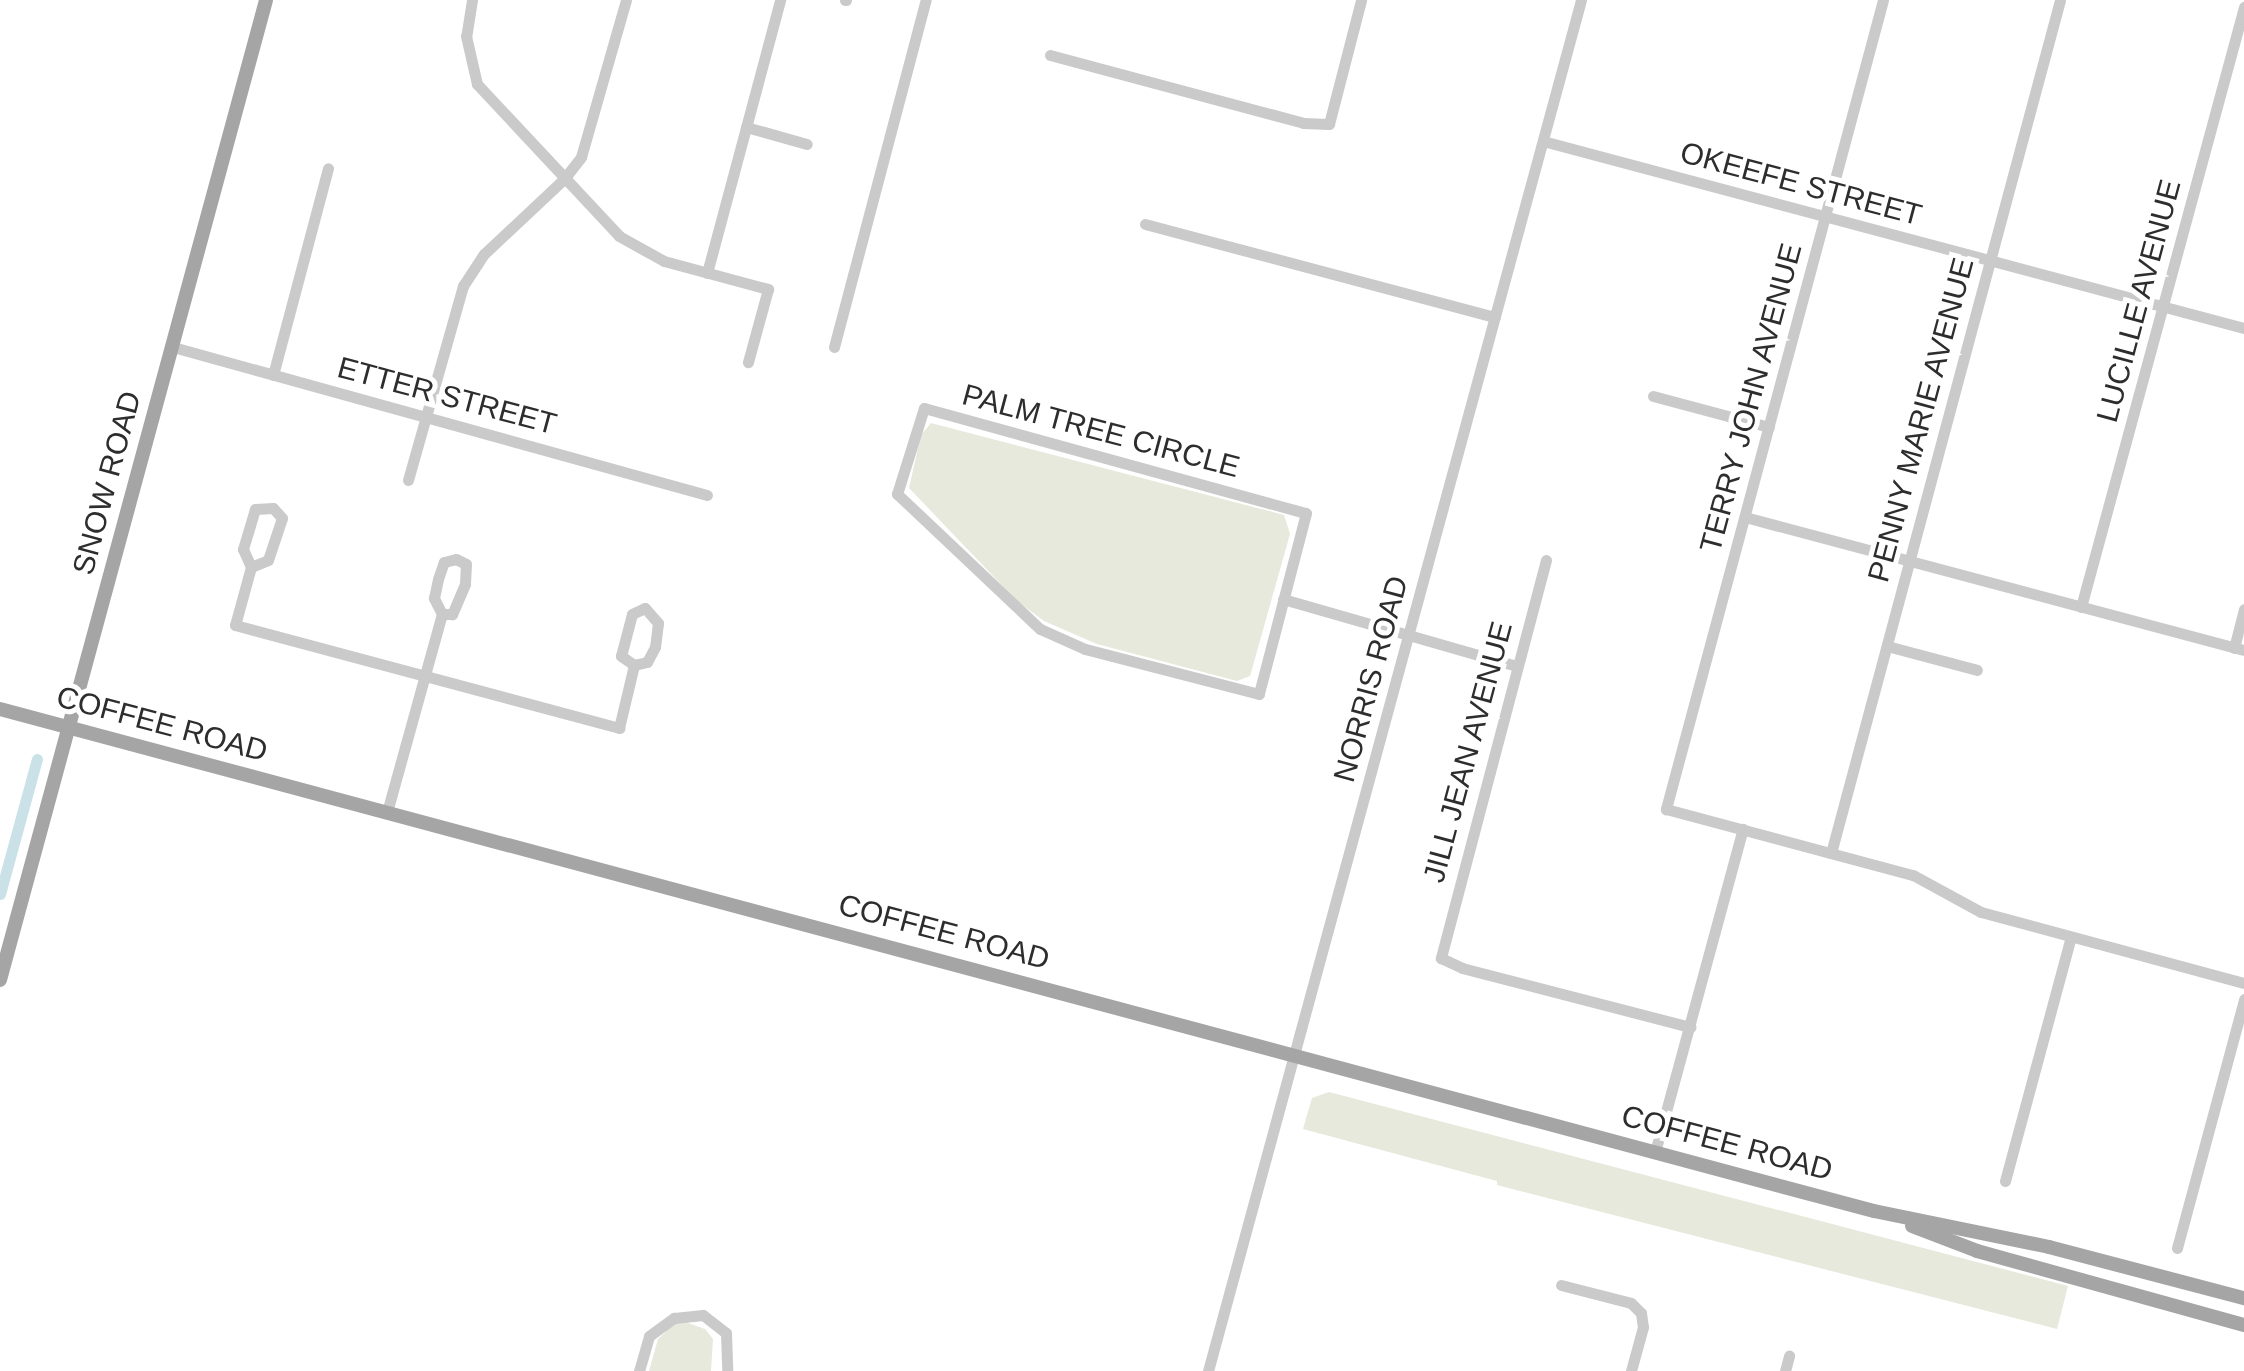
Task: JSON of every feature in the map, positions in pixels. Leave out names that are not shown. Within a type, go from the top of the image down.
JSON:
[{"type":"main road","name":"SNOW ROAD","points":[[0,980],[266,0]]},
{"type":"main road","name":"COFFEE ROAD","points":[[0,709],[1874,1211],[2049,1248],[2244,1298]]},
{"type":"main road","name":"COFFEE ROAD","points":[[1874,1211],[1977,1251],[2244,1325]]},
{"type":"street","points":[[472,0],[466,36],[477,84],[631,246],[768,290],[748,362]]},
{"type":"street","points":[[408,480],[457,301],[471,270],[564,179],[587,143],[626,0]]},
{"type":"street","points":[[706,273],[780,0]]},
{"type":"street","points":[[834,347],[926,0]]},
{"type":"street","points":[[1050,55],[1303,123],[1329,124],[1360,0]]},
{"type":"street","name":"NORRIS ROAD","points":[[1208,1371],[1581,0]]},
{"type":"street","name":"TERRY JOHN AVENUE","points":[[1744,830],[1666,808],[1883,0]]},
{"type":"street","name":"PENNY MARIE AVENUE","points":[[1830,853],[2060,0]]},
{"type":"street","name":"LUCILLE AVENUE","points":[[2081,607],[2244,3]]},
{"type":"street","points":[[746,127],[808,144]]},
{"type":"street","name":"OKEEFE STREET","points":[[1543,141],[2244,328]]},
{"type":"street","points":[[273,375],[328,168]]},
{"type":"street","points":[[1145,224],[1495,318]]},
{"type":"street","name":"ETTER STREET","points":[[172,347],[706,495]]},
{"type":"street","points":[[1653,396],[1769,427]]},
{"type":"street","name":"PALM TREE CIRCLE","points":[[924,408],[1306,512],[1283,599],[1258,694],[1061,640],[1020,611],[897,494],[924,408]]},
{"type":"street","points":[[251,567],[268,560],[282,518],[273,508],[255,510],[243,549],[251,567],[236,625],[618,728],[634,665]]},
{"type":"street","points":[[1745,517],[2239,649],[2244,609]]},
{"type":"street","points":[[387,812],[442,614],[434,598],[438,579],[444,562],[456,559],[466,564],[465,584],[452,614],[442,614]]},
{"type":"street","name":"JILL JEAN AVENUE","points":[[1546,560],[1441,958],[1462,968],[1690,1026]]},
{"type":"street","points":[[1283,599],[1517,666]]},
{"type":"street","points":[[645,608],[658,623],[655,647],[647,662],[634,665],[622,656],[632,614],[645,608]]},
{"type":"street","points":[[1887,646],[1978,670]]},
{"type":"street","points":[[1655,1152],[1744,830],[1928,880],[1982,912],[2244,983]]},
{"type":"street","points":[[2005,1181],[2071,937]]},
{"type":"street","points":[[2176,1248],[2244,999]]},
{"type":"street","points":[[1561,1285],[1630,1303],[1640,1313],[1643,1328],[1631,1371]]},
{"type":"street","points":[[640,1371],[649,1336],[674,1318],[703,1315],[726,1333],[727,1371]]},
{"type":"street","points":[[1785,1371],[1789,1356]]},
{"type":"shaded area","points":[[931,423],[1284,515],[1290,534],[1250,676],[1237,681],[1097,644],[1044,621],[1017,601],[909,488],[921,435]]},
{"type":"shaded area","points":[[1329,1092],[2068,1286],[2057,1329],[1497,1185],[1497,1181],[1303,1129],[1312,1098]]},
{"type":"shaded area","points":[[685,1322],[705,1329],[713,1339],[711,1371],[649,1371],[658,1339],[674,1324]]},
{"type":"waterway","points":[[0,894],[37,759]]}]
